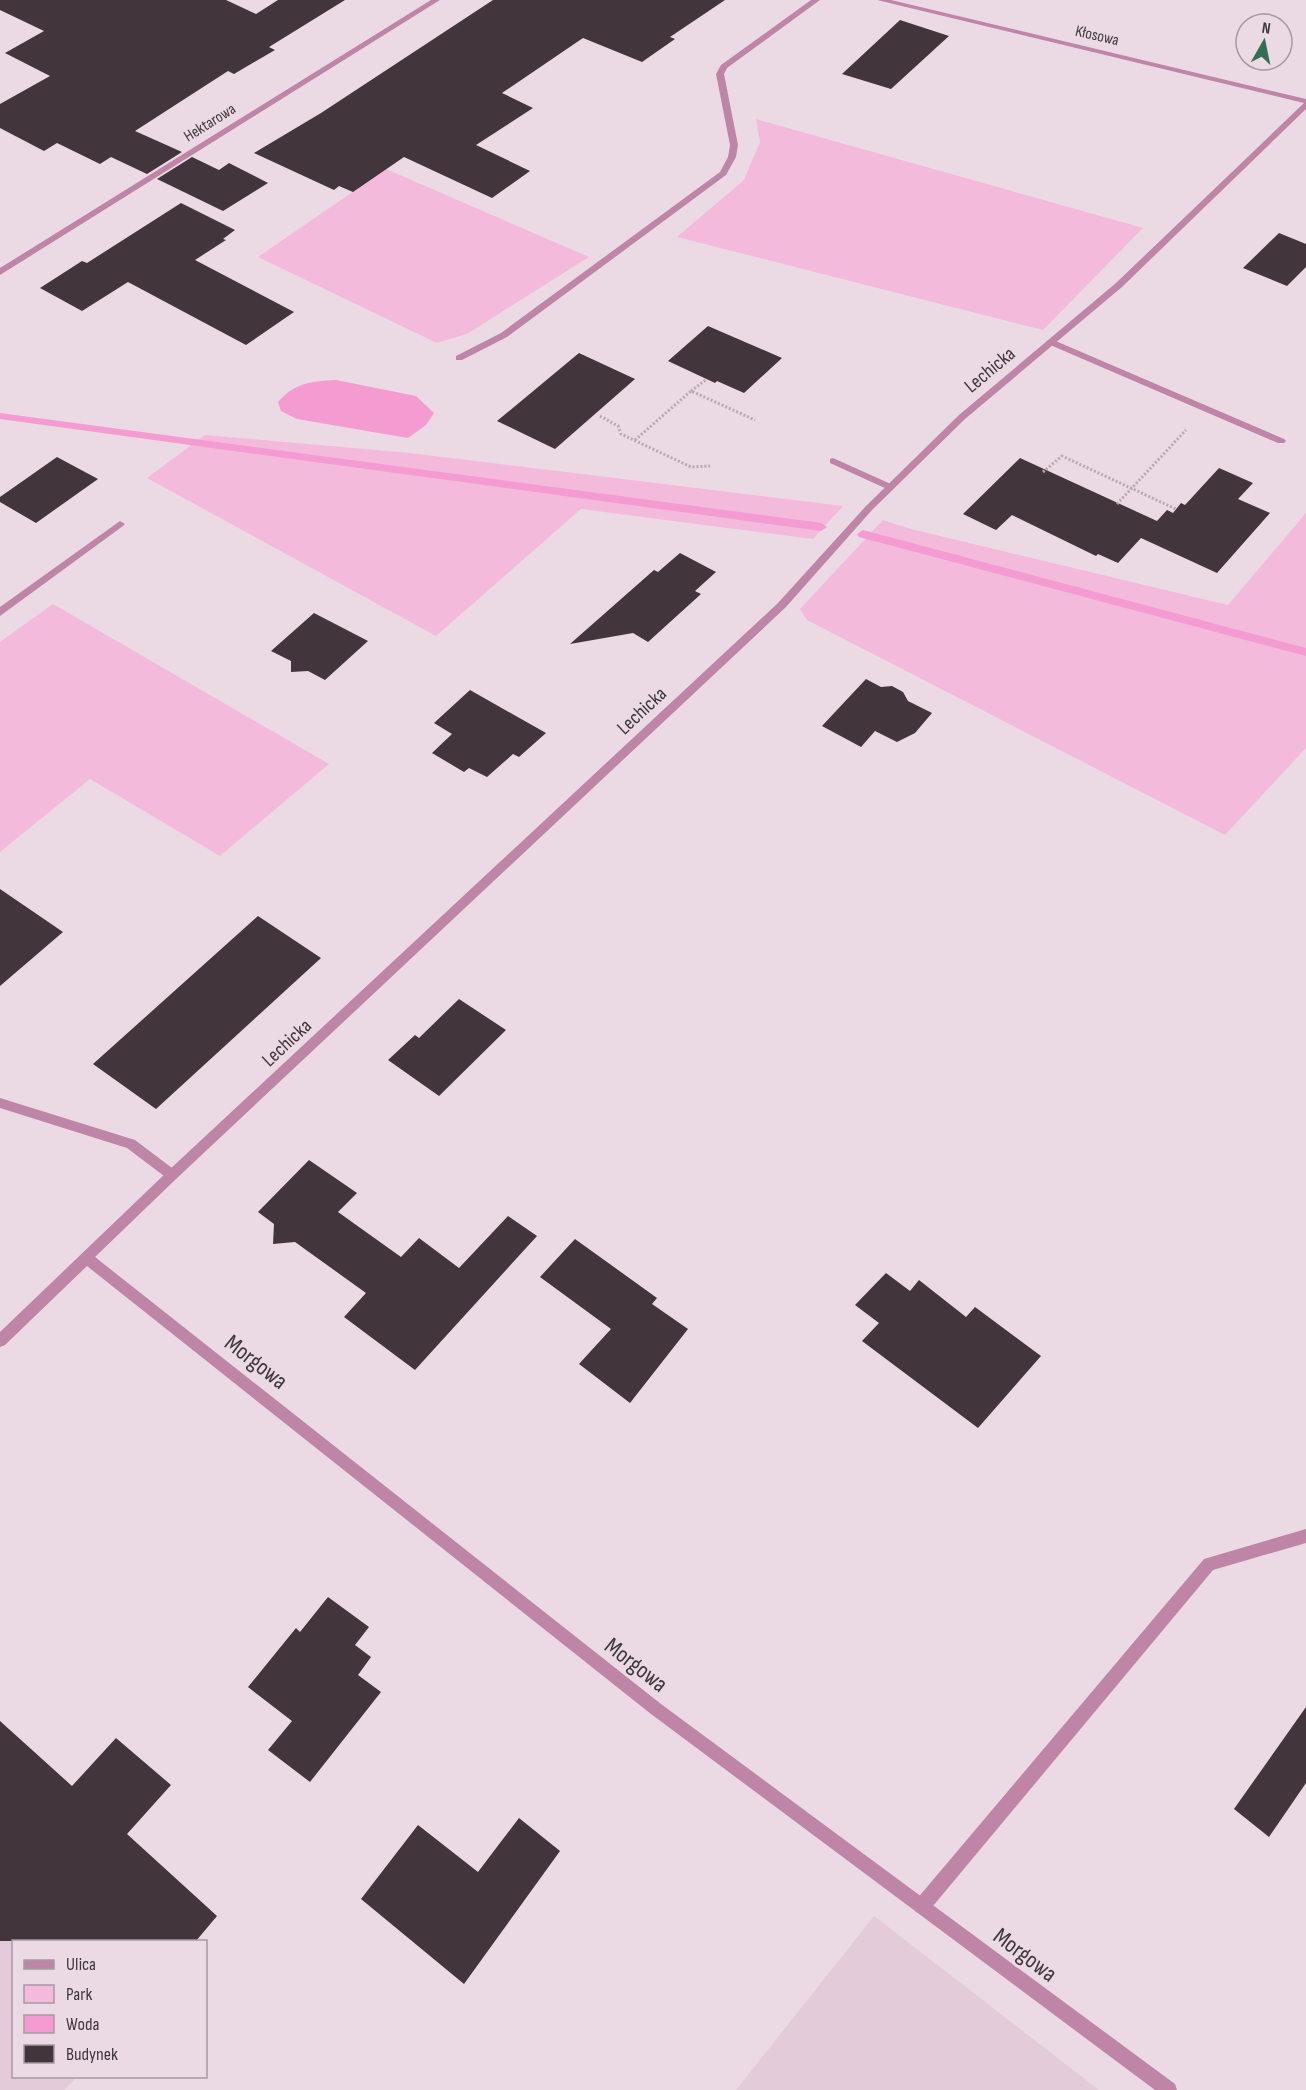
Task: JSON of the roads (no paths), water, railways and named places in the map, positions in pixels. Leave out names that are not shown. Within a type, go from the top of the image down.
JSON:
[{"type":"street","name":"Hektarowa","points":[[0,272],[436,0]]},
{"type":"street","points":[[459,358],[504,335],[723,173],[732,157],[734,145],[720,74],[724,67],[816,0]]},
{"type":"street","name":"Kłosowa","points":[[881,0],[1306,103]]},
{"type":"street","name":"Lechicka","points":[[0,1341],[172,1176],[782,605],[890,487],[962,417],[1119,285],[1306,103]]},
{"type":"street","points":[[1051,342],[1281,441]]},
{"type":"street","points":[[833,461],[890,487]]},
{"type":"street","points":[[0,612],[120,524]]},
{"type":"street","points":[[0,1103],[131,1144],[172,1176]]},
{"type":"street","name":"Morgowa","points":[[88,1259],[656,1709],[1169,2090]]},
{"type":"street","points":[[922,1906],[1209,1564],[1306,1536]]},
{"type":"water","points":[[336,380],[416,396],[434,413],[426,425],[408,438],[297,419],[281,411],[278,402],[297,387],[311,382]]},
{"type":"waterway","points":[[0,416],[821,527]]},
{"type":"waterway","points":[[863,534],[1306,652]]}]
